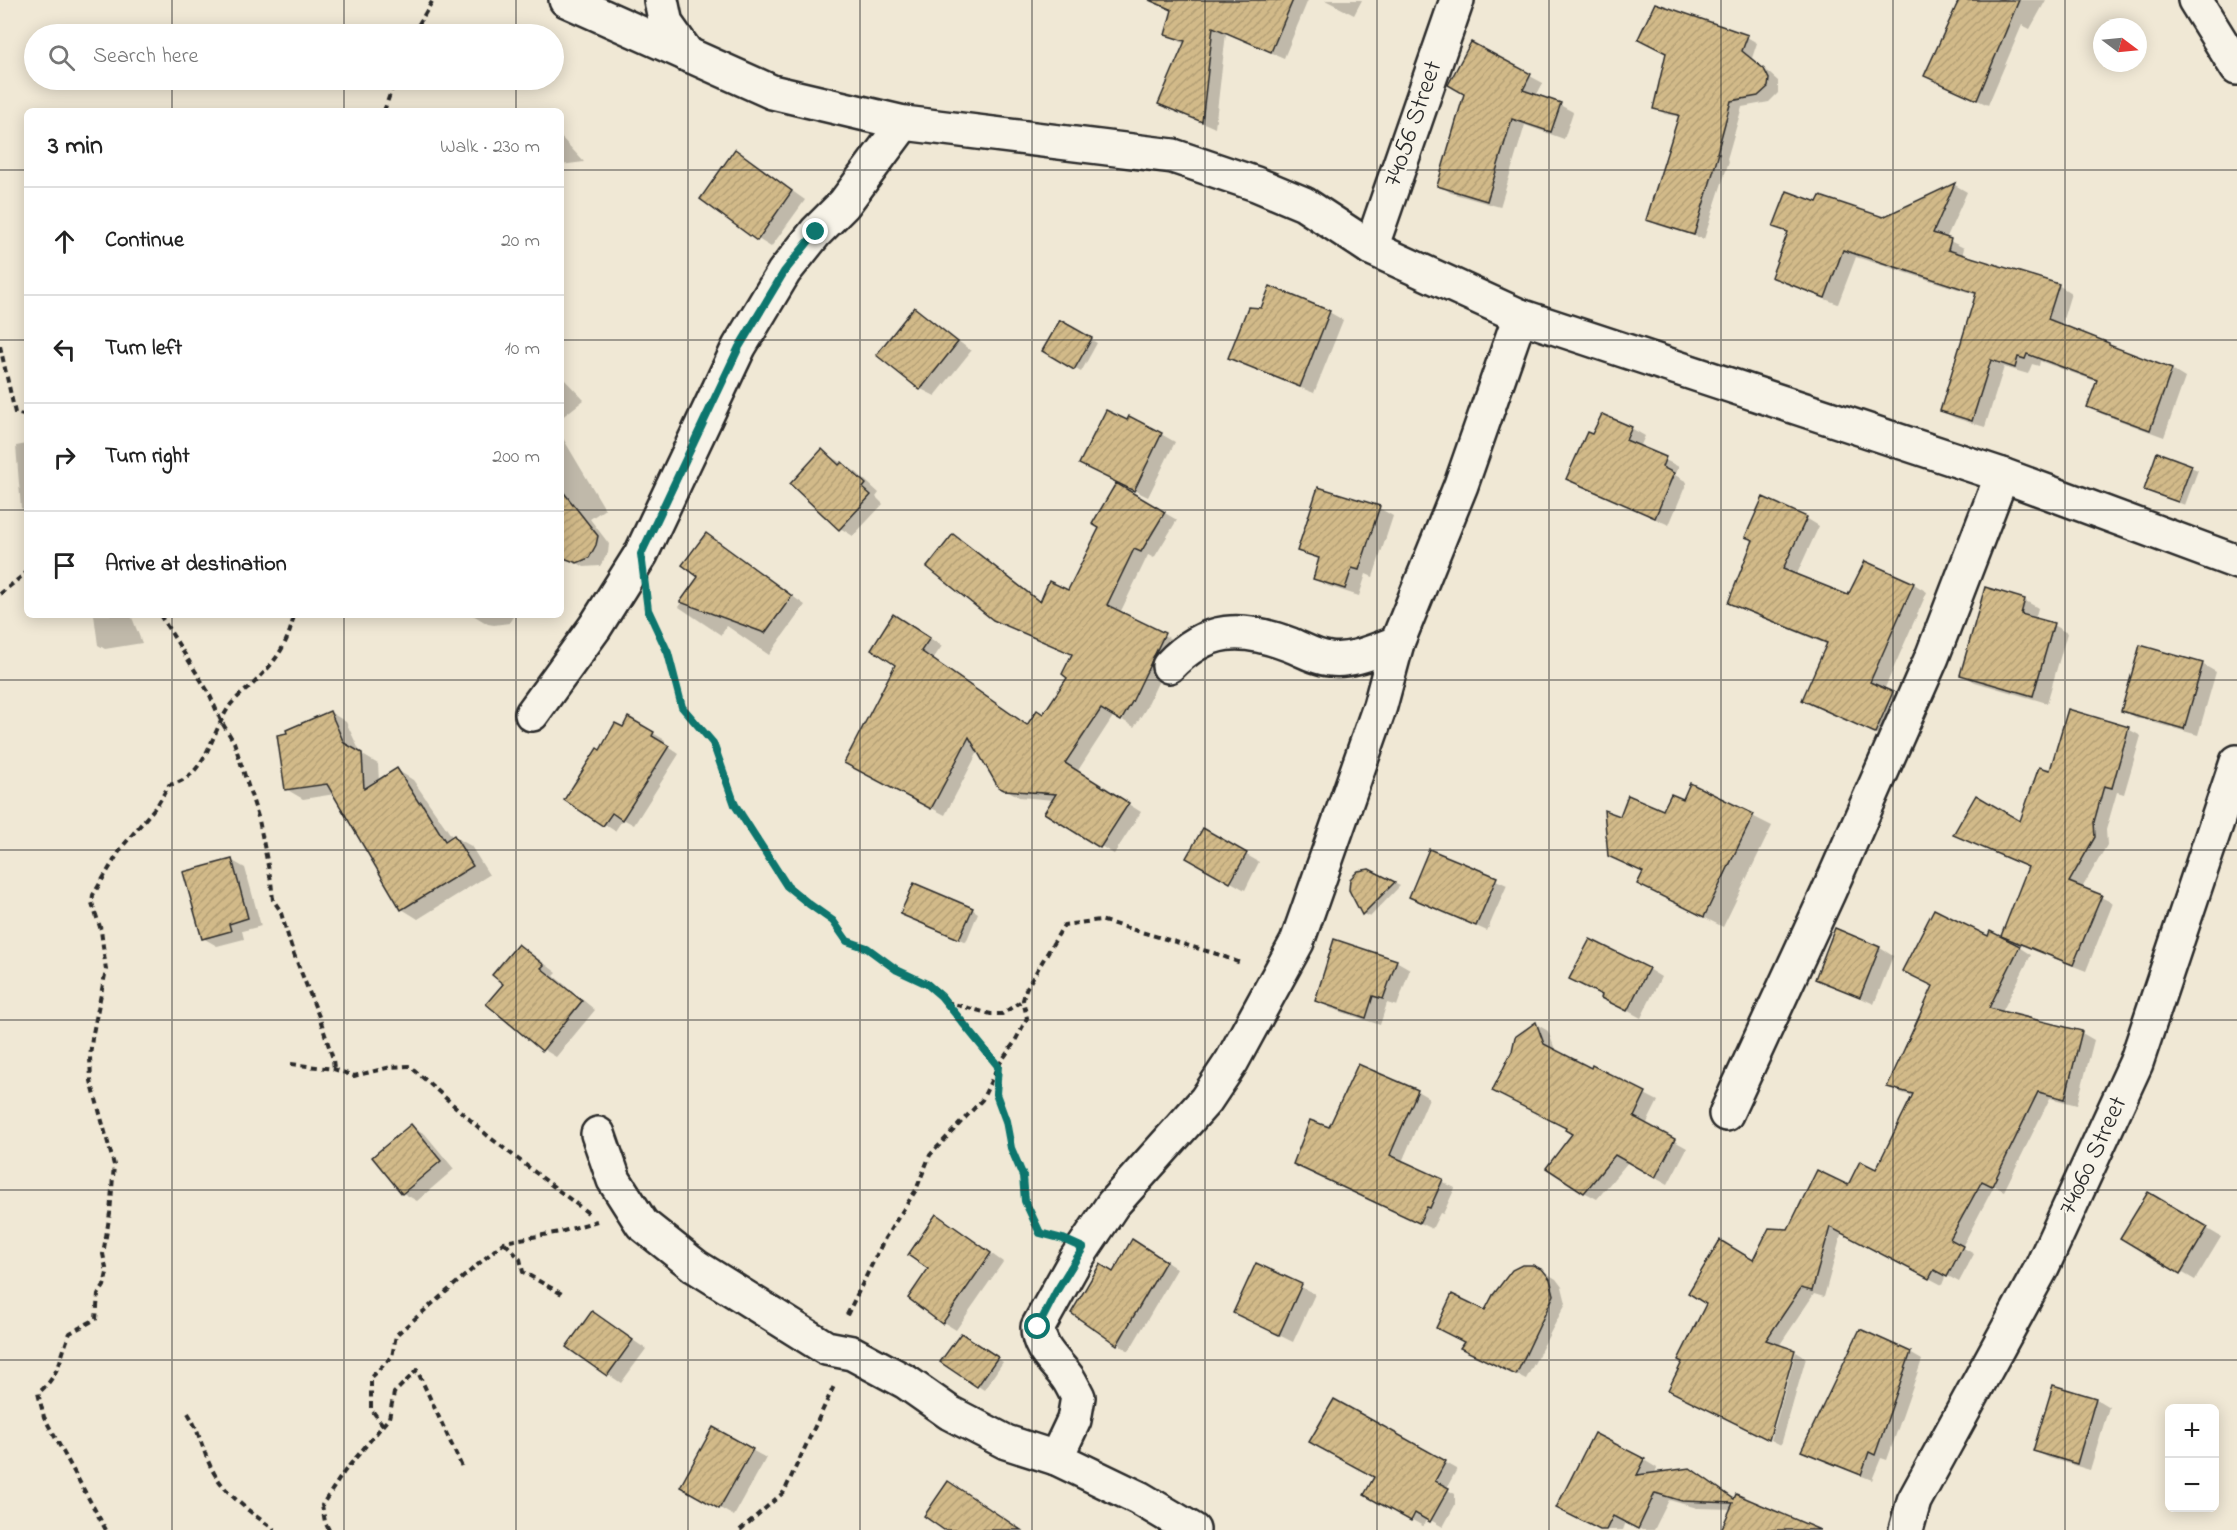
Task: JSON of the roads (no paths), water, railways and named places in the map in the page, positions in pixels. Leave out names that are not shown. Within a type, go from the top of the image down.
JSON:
[{"type":"street","points":[[566,0],[772,92],[904,123],[1173,156],[1256,184],[1304,204],[1371,248],[1520,316],[2002,475],[2237,562]]},
{"type":"street","points":[[661,0],[666,24],[688,55]]},
{"type":"street","name":"74056 Street","points":[[1371,248],[1457,0]]},
{"type":"street","points":[[2195,0],[2237,68]]},
{"type":"street","points":[[532,714],[595,627],[641,554],[739,347],[784,272],[816,232],[844,204],[904,123]]},
{"type":"street","points":[[1056,1458],[1074,1420],[1078,1397],[1068,1379],[1050,1359],[1038,1337],[1038,1327],[1056,1292],[1113,1204],[1206,1100],[1233,1061],[1297,942],[1380,706],[1397,643],[1461,484],[1520,316]]},
{"type":"street","points":[[1726,1114],[1828,893],[1932,657],[2002,475]]},
{"type":"street","points":[[1169,666],[1202,639],[1224,632],[1267,635],[1328,659],[1347,660],[1397,643]]},
{"type":"street","name":"74060 Street","points":[[1906,1530],[1914,1501],[2042,1267],[2136,1063],[2237,762]]},
{"type":"street","points":[[598,1134],[614,1180],[642,1224],[694,1266],[839,1351],[906,1382],[950,1413],[1006,1442],[1056,1458],[1139,1498],[1193,1530]]}]
